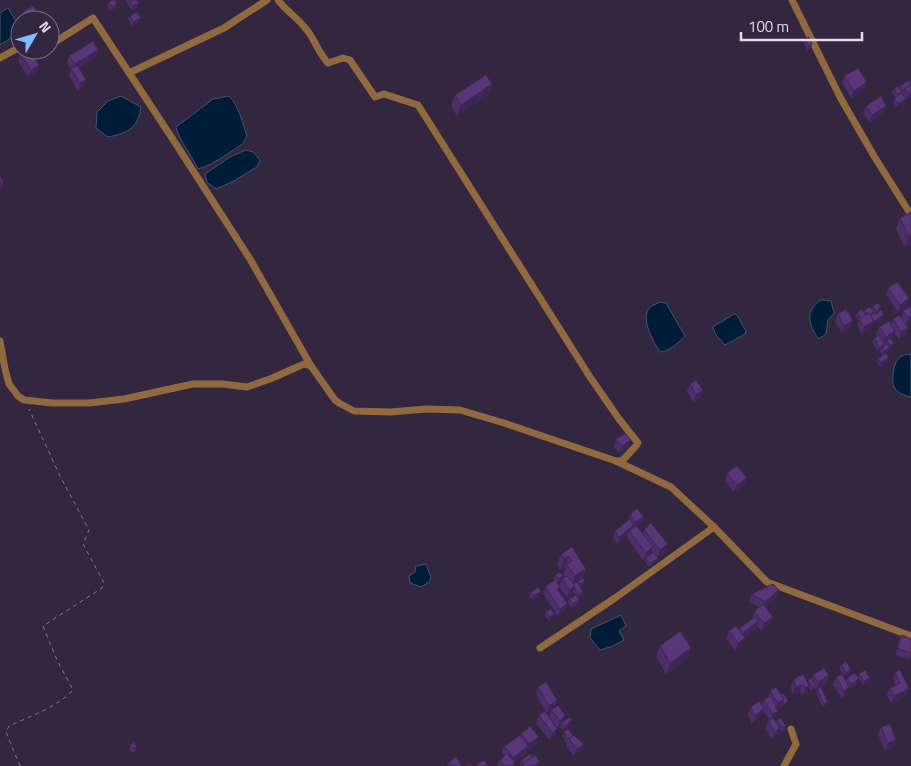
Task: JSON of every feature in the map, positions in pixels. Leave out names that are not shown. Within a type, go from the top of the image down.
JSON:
[{"type":"street","points":[[129,74],[224,28],[267,0]]},
{"type":"street","points":[[278,0],[282,7],[306,29],[328,63],[343,58],[350,60],[375,97],[384,94],[418,105],[590,377],[638,443],[636,448],[622,461],[616,461]]},
{"type":"street","points":[[792,0],[840,96],[874,156],[911,215]]},
{"type":"street","points":[[60,39],[93,18],[250,260],[311,366],[339,403],[354,411],[460,410],[616,461],[672,486],[767,582],[911,636]]},
{"type":"street","points":[[0,341],[9,384],[18,396],[24,400],[52,404],[89,403],[124,399],[193,384],[223,384],[247,387],[304,364],[311,366]]},
{"type":"street","points":[[540,648],[714,527]]},
{"type":"street","points":[[784,766],[796,744],[791,729]]},
{"type":"path","points":[[20,766],[6,732],[9,726],[67,697],[73,690],[43,626],[102,588],[104,582],[83,544],[90,530],[60,476],[24,400]]},
{"type":"water","points":[[8,8],[10,11],[10,38],[0,45],[0,13]]},
{"type":"water","points":[[121,96],[141,107],[140,114],[135,125],[131,128],[121,134],[108,137],[96,128],[97,112],[108,101]]},
{"type":"water","points":[[229,96],[238,109],[247,136],[241,145],[214,162],[198,169],[180,138],[176,127],[213,99]]},
{"type":"water","points":[[246,150],[253,152],[260,160],[257,167],[216,189],[207,182],[205,174],[230,157]]},
{"type":"water","points":[[821,300],[831,301],[834,313],[828,320],[826,334],[819,339],[812,329],[810,313],[812,308]]},
{"type":"water","points":[[660,302],[666,303],[685,336],[677,344],[663,352],[660,352],[646,322],[649,309]]},
{"type":"water","points":[[734,314],[737,315],[746,331],[745,334],[725,345],[716,335],[713,328]]},
{"type":"water","points":[[907,354],[911,355],[911,397],[899,393],[893,386],[893,371],[896,362],[900,357]]},
{"type":"water","points":[[426,564],[431,578],[429,582],[421,587],[410,583],[409,576],[415,572],[416,566]]},
{"type":"water","points":[[621,615],[626,626],[619,631],[624,640],[600,650],[590,638],[591,629]]},
{"type":"building","points":[[115,0],[117,4],[112,7],[109,2]]},
{"type":"building","points":[[137,0],[139,3],[133,6],[130,2]]},
{"type":"building","points":[[33,6],[35,10],[25,10]]},
{"type":"building","points":[[137,12],[141,18],[133,22],[130,16]]},
{"type":"building","points":[[809,37],[812,44],[809,46],[805,39]]},
{"type":"building","points":[[93,41],[98,50],[75,64],[69,56]]},
{"type":"building","points":[[24,60],[36,60],[39,65],[31,70]]},
{"type":"building","points":[[77,65],[86,80],[80,83],[71,69]]},
{"type":"building","points":[[858,68],[867,82],[854,91],[844,76]]},
{"type":"building","points":[[486,75],[492,84],[461,105],[455,95]]},
{"type":"building","points":[[909,80],[911,84],[904,91],[900,86]]},
{"type":"building","points":[[911,84],[911,92],[908,94],[905,88]]},
{"type":"building","points":[[898,86],[902,92],[897,94],[894,89]]},
{"type":"building","points":[[902,93],[906,99],[898,104],[894,98]]},
{"type":"building","points":[[881,96],[886,106],[872,115],[866,106]]},
{"type":"building","points":[[0,175],[4,183],[0,185]]},
{"type":"building","points":[[911,212],[911,235],[909,236],[900,218]]},
{"type":"building","points":[[897,282],[909,298],[900,305],[888,288]]},
{"type":"building","points":[[878,303],[881,307],[876,311],[873,306]]},
{"type":"building","points":[[911,306],[911,316],[908,318],[903,311]]},
{"type":"building","points":[[870,307],[874,312],[867,314],[865,310]]},
{"type":"building","points":[[846,309],[853,321],[844,326],[838,314]]},
{"type":"building","points":[[862,309],[866,315],[860,318],[857,313]]},
{"type":"building","points":[[881,310],[884,314],[874,322],[871,316]]},
{"type":"building","points":[[869,313],[874,321],[864,327],[859,319]]},
{"type":"building","points":[[899,315],[908,328],[901,332],[893,319]]},
{"type":"building","points":[[889,321],[895,331],[886,337],[879,327]]},
{"type":"building","points":[[879,335],[884,345],[879,348],[874,338]]},
{"type":"building","points":[[890,338],[894,343],[890,346],[887,340]]},
{"type":"building","points":[[887,344],[890,347],[884,351],[882,348]]},
{"type":"building","points":[[886,353],[889,357],[881,363],[878,359]]},
{"type":"building","points":[[696,380],[703,390],[696,395],[690,384]]},
{"type":"building","points":[[625,434],[631,440],[622,446],[616,439]]},
{"type":"building","points":[[737,466],[747,478],[737,485],[727,473]]},
{"type":"building","points":[[637,508],[644,517],[635,522],[630,514]]},
{"type":"building","points":[[630,519],[634,525],[619,537],[615,531]]},
{"type":"building","points":[[651,523],[668,544],[660,550],[644,530]]},
{"type":"building","points":[[636,526],[653,546],[646,553],[629,531]]},
{"type":"building","points":[[572,547],[586,569],[575,576],[567,564],[572,561],[569,556],[564,559],[561,554]]},
{"type":"building","points":[[653,552],[658,558],[650,564],[646,558]]},
{"type":"building","points":[[560,572],[563,576],[558,579],[555,575]]},
{"type":"building","points":[[567,576],[575,586],[570,590],[562,579]]},
{"type":"building","points":[[583,578],[585,581],[580,584],[578,581]]},
{"type":"building","points":[[555,580],[560,587],[557,589],[568,604],[560,609],[545,587]]},
{"type":"building","points":[[577,582],[583,592],[579,595],[573,584]]},
{"type":"building","points":[[773,584],[779,590],[765,602],[752,594]]},
{"type":"building","points":[[538,587],[541,592],[533,596],[531,592]]},
{"type":"building","points":[[576,595],[579,600],[573,604],[569,599]]},
{"type":"building","points":[[763,604],[773,617],[764,623],[754,612]]},
{"type":"building","points":[[551,609],[554,614],[550,617],[546,612]]},
{"type":"building","points":[[755,617],[758,622],[744,632],[740,628]]},
{"type":"building","points":[[736,626],[745,638],[738,643],[729,631]]},
{"type":"building","points":[[680,631],[691,648],[670,663],[660,646]]},
{"type":"building","points":[[902,635],[911,639],[911,653],[897,648]]},
{"type":"building","points":[[846,662],[851,669],[846,673],[841,665]]},
{"type":"building","points":[[824,668],[829,675],[818,682],[813,675]]},
{"type":"building","points":[[865,670],[870,678],[864,681],[859,674]]},
{"type":"building","points":[[900,670],[909,689],[894,696],[890,688],[900,683],[895,672]]},
{"type":"building","points":[[855,673],[859,679],[851,684],[847,678]]},
{"type":"building","points":[[803,674],[809,685],[806,688],[802,685],[795,687],[794,679]]},
{"type":"building","points":[[842,674],[849,687],[844,691],[836,677]]},
{"type":"building","points":[[811,678],[815,685],[812,687],[808,680]]},
{"type":"building","points":[[546,682],[557,700],[549,706],[538,687]]},
{"type":"building","points":[[776,687],[784,699],[778,703],[770,691]]},
{"type":"building","points":[[821,687],[828,702],[824,704],[817,689]]},
{"type":"building","points":[[783,693],[788,701],[784,704],[784,699],[780,694]]},
{"type":"building","points":[[770,696],[778,711],[773,714],[764,700]]},
{"type":"building","points":[[759,701],[764,708],[755,716],[751,707]]},
{"type":"building","points":[[558,705],[565,715],[560,721],[551,710]]},
{"type":"building","points":[[545,711],[557,729],[552,733],[539,715]]},
{"type":"building","points":[[570,717],[572,720],[564,727],[561,723]]},
{"type":"building","points":[[773,718],[780,728],[775,732],[768,721]]},
{"type":"building","points":[[781,718],[786,726],[783,728],[777,720]]},
{"type":"building","points":[[890,724],[896,740],[888,743],[881,727]]},
{"type":"building","points":[[530,726],[539,737],[529,744],[521,734]]},
{"type":"building","points":[[568,729],[573,736],[567,739],[564,732]]},
{"type":"building","points":[[520,735],[528,746],[513,758],[504,746]]},
{"type":"building","points":[[574,735],[583,744],[577,749],[569,739]]},
{"type":"building","points":[[134,742],[137,746],[134,749],[130,745]]},
{"type":"building","points":[[507,753],[515,763],[511,766],[505,766],[500,760]]},
{"type":"building","points":[[530,754],[532,757],[523,763],[521,760]]},
{"type":"building","points":[[535,755],[540,761],[533,766],[523,766],[522,764]]},
{"type":"building","points":[[456,757],[462,766],[452,766],[449,761]]},
{"type":"building","points":[[484,760],[487,765],[475,766]]}]
